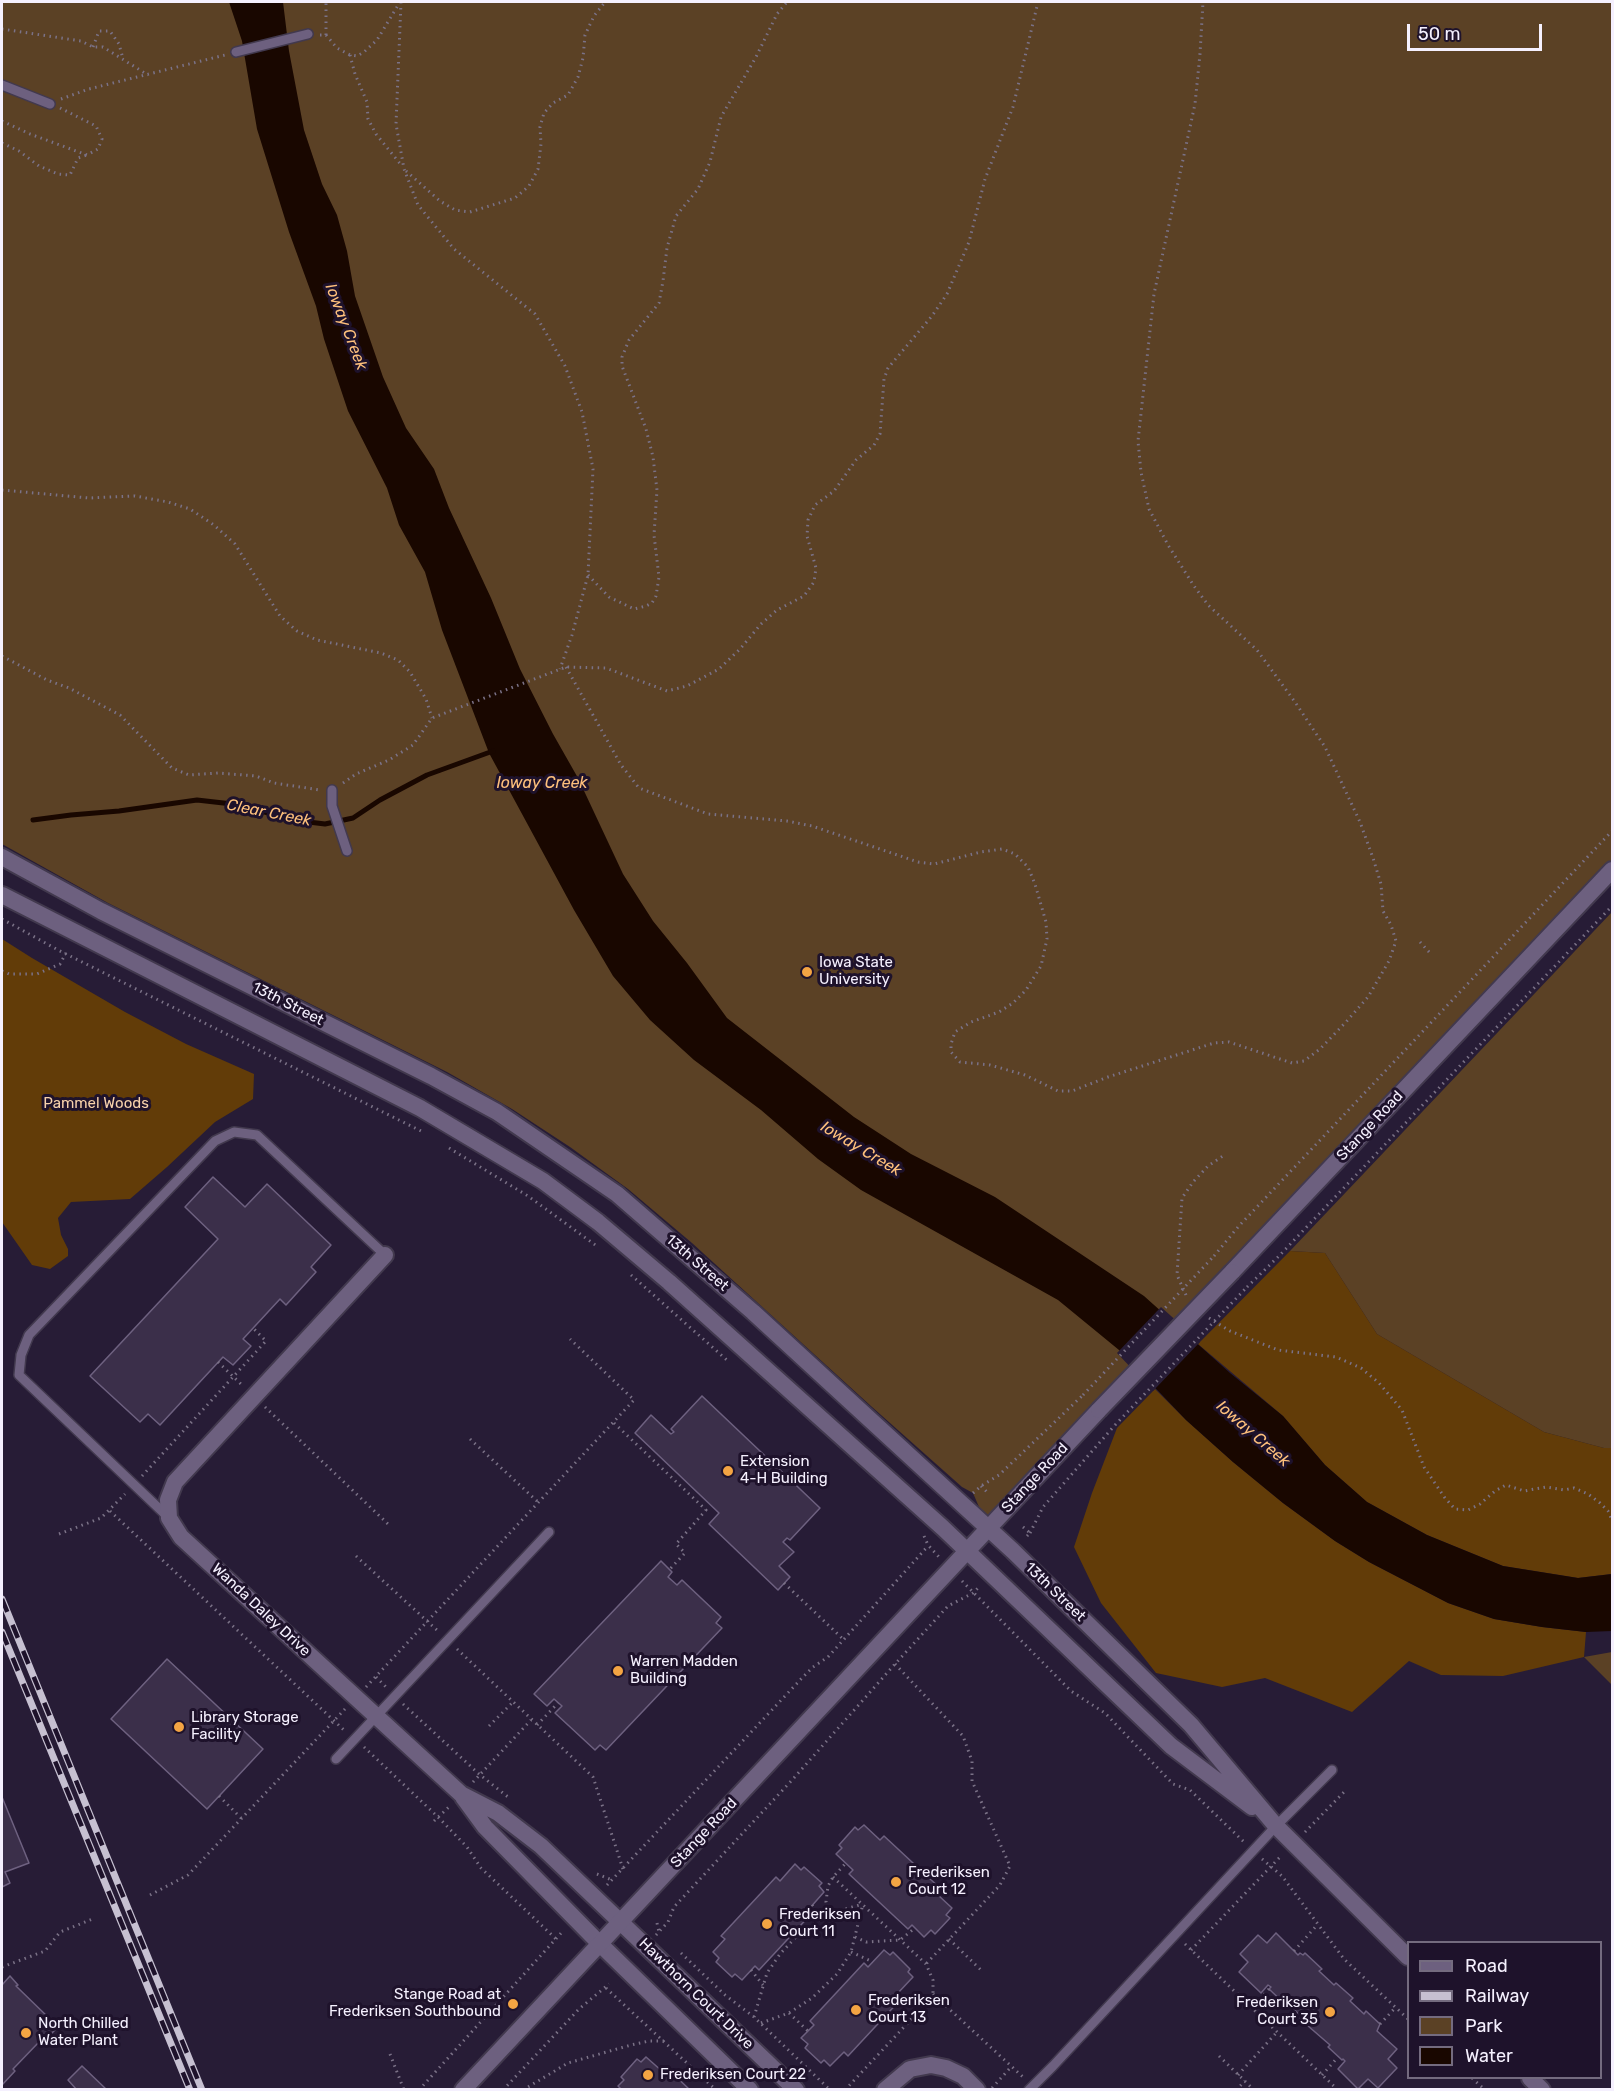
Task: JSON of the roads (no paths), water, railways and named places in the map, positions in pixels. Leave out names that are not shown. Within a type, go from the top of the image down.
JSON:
[{"type":"main road","name":"13th Street","points":[[2,857],[101,911],[431,1076],[497,1112],[617,1194],[682,1248],[988,1528],[1191,1725],[1276,1826],[1407,1956]]},
{"type":"main road","name":"Stange Road","points":[[463,2090],[966,1550],[1612,870]]},
{"type":"main road","name":"13th Street","points":[[2,895],[420,1108],[543,1181],[598,1222],[669,1282],[966,1550],[1171,1746],[1276,1826]]},
{"type":"main road","points":[[169,1518],[168,1500],[175,1482],[385,1255]]},
{"type":"main road","name":"Wanda Daley Drive","points":[[169,1518],[181,1537],[461,1794],[498,1814],[541,1846],[621,1923]]},
{"type":"main road","name":"Hawthorn Court Drive","points":[[461,1794],[485,1827],[600,1944],[750,2090]]},
{"type":"main road","name":"Hawthorn Court Drive","points":[[621,1923],[796,2090]]},
{"type":"main road","points":[[885,2090],[910,2069],[931,2065],[946,2068],[963,2076],[977,2090]]},
{"type":"main road","points":[[1531,2079],[1542,2090]]},
{"type":"lane","points":[[236,52],[308,34]]},
{"type":"lane","points":[[2,85],[50,104]]},
{"type":"lane","points":[[332,790],[332,806],[347,851]]},
{"type":"lane","points":[[169,1518],[19,1375],[21,1355],[29,1335],[215,1141],[234,1132],[258,1135],[385,1255]]},
{"type":"lane","points":[[336,1759],[549,1532]]},
{"type":"lane","points":[[1031,2087],[1276,1826],[1332,1770]]},
{"type":"water","name":"Ioway Creek","points":[[229,2],[283,2],[289,51],[304,130],[322,184],[337,215],[347,251],[355,296],[383,377],[406,428],[434,469],[520,669],[578,778],[623,874],[653,921],[727,1018],[854,1117],[911,1154],[995,1197],[1144,1296],[1230,1373],[1283,1416],[1325,1465],[1367,1502],[1427,1535],[1503,1566],[1578,1578],[1612,1574],[1612,1631],[1586,1632],[1494,1619],[1448,1603],[1369,1562],[1335,1541],[1233,1462],[1186,1420],[1119,1350],[1058,1300],[861,1190],[818,1159],[761,1110],[694,1060],[650,1020],[613,976],[574,910],[489,753],[442,630],[425,572],[399,525],[387,488],[348,411],[257,129],[242,41]]},
{"type":"waterway","name":"Clear Creek","points":[[33,820],[197,800],[241,805],[292,820],[325,824],[353,818],[380,800],[427,775],[493,751]]},
{"type":"railway","points":[[2,1599],[202,2090]]},
{"type":"railway","points":[[2,1632],[190,2090]]},
{"type":"place","name":"Iowa State University","points":[[807,972]]},
{"type":"place","name":"Extension 4-H Building","points":[[728,1471]]},
{"type":"place","name":"Warren Madden Building","points":[[618,1671]]},
{"type":"place","name":"Library Storage Facility","points":[[179,1727]]},
{"type":"place","name":"Frederiksen Court 12","points":[[896,1882]]},
{"type":"place","name":"Frederiksen Court 11","points":[[767,1924]]},
{"type":"place","name":"Stange Road at Frederiksen Southbound","points":[[513,2004]]},
{"type":"place","name":"Frederiksen Court 13","points":[[856,2010]]},
{"type":"place","name":"Frederiksen Court 35","points":[[1330,2012]]},
{"type":"place","name":"North Chilled Water Plant","points":[[26,2033]]},
{"type":"place","name":"Frederiksen Court 22","points":[[648,2075]]},
{"type":"park label","name":"Pammel Woods","points":[[96,1104]]}]
